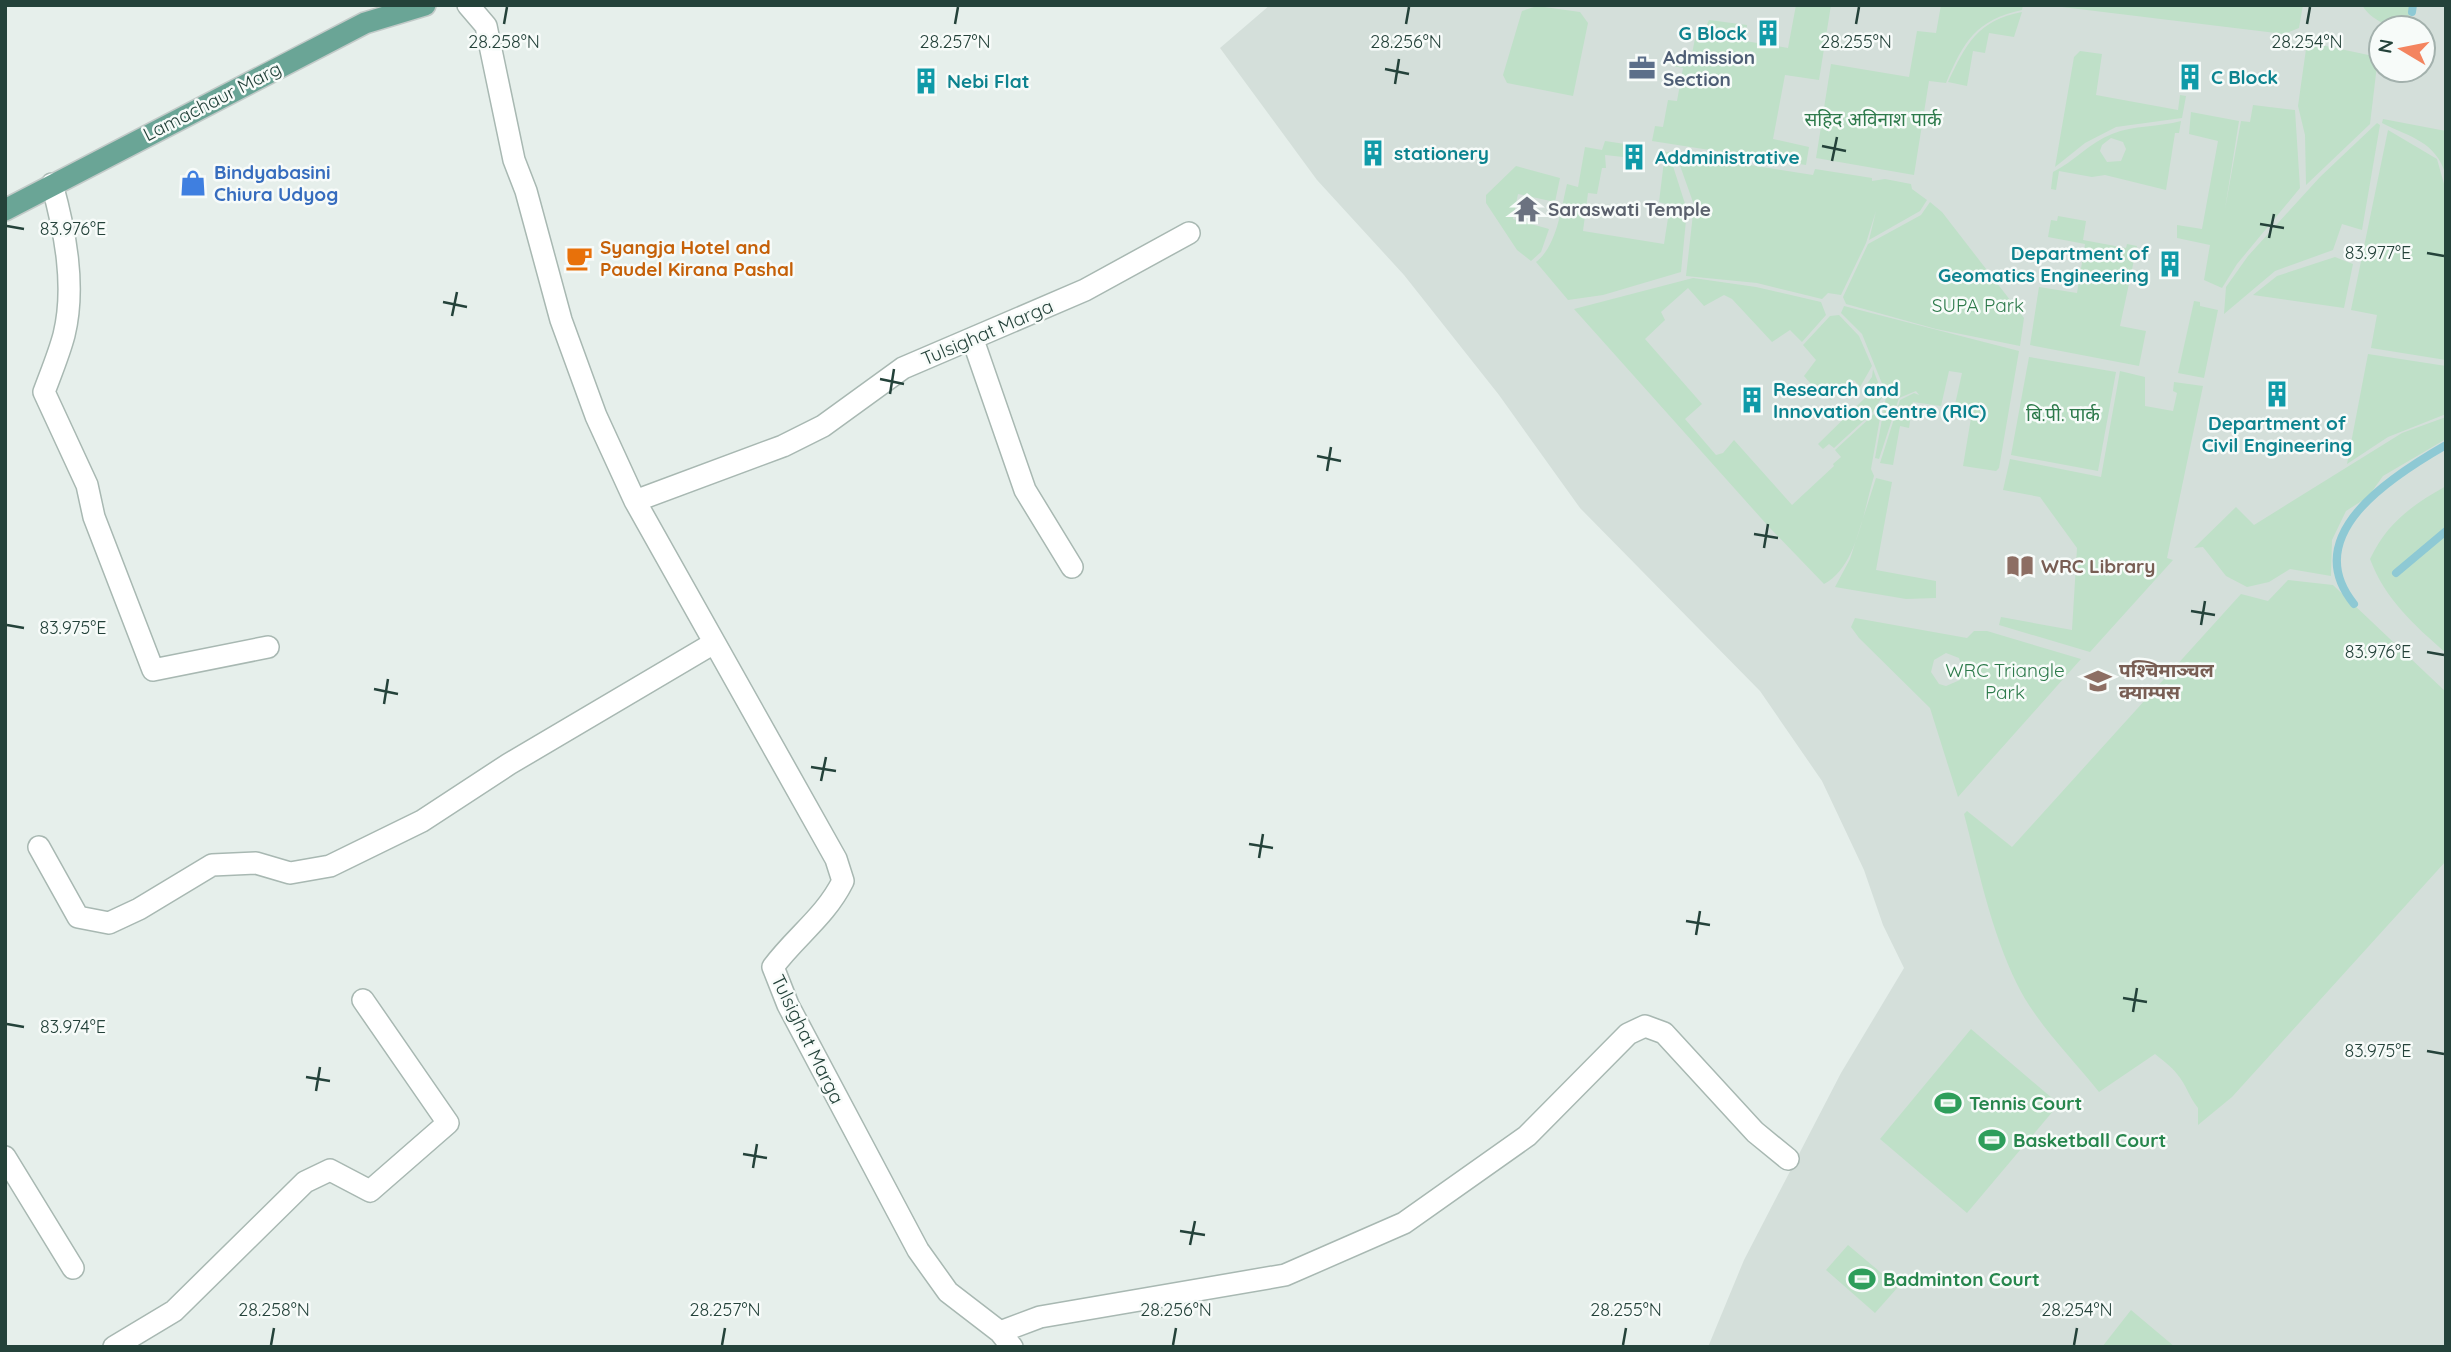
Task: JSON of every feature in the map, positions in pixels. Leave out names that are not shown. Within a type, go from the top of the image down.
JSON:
[{"type":"main road","name":"Lamachaur Marg","points":[[5,211],[52,184],[365,23],[425,5]]},
{"type":"street","name":"Tulsighat Marga","points":[[468,5],[486,26],[514,160],[526,191],[561,320],[596,416],[635,501],[836,859],[843,881],[832,905],[814,925],[790,944],[773,967],[788,1005],[918,1250],[948,1292],[1006,1339]]},
{"type":"street","points":[[52,184],[66,236],[67,294],[65,333],[44,392],[87,485],[94,517],[153,670],[268,647]]},
{"type":"street","name":"Tulsighat Marga","points":[[635,501],[783,446],[823,426],[903,368],[974,340],[1085,290],[1189,233]]},
{"type":"street","points":[[974,340],[1025,490],[1072,567]]},
{"type":"street","points":[[39,847],[78,917],[109,923],[139,909],[212,865],[256,863],[290,873],[330,866],[422,821],[509,764],[713,643]]},
{"type":"street","points":[[114,1347],[174,1311],[305,1182],[330,1170],[370,1191],[448,1123],[363,1000]]},
{"type":"street","points":[[1006,1339],[1040,1317],[1285,1275],[1404,1223],[1527,1136],[1628,1034],[1645,1026],[1664,1033],[1755,1132],[1788,1159]]},
{"type":"street","points":[[5,1157],[73,1268]]},
{"type":"shaded area","name":"पश्‍चिमाञ्‍चल क्याम्पस","points":[[1270,5],[2446,5],[2446,1347],[1708,1347],[1744,1260],[1841,1073],[1904,968],[1883,925],[1864,870],[1822,781],[1760,691],[1580,508],[1499,395],[1404,275],[1317,180],[1220,48]]},
{"type":"green space","points":[[1796,5],[1831,5],[1819,80],[1785,75],[1773,139],[1809,147],[1806,165],[1652,141],[1655,126],[1663,127],[1668,100],[1677,101],[1683,68],[1673,66],[1674,57],[1691,59],[1697,28],[1706,27],[1709,20],[1747,25],[1745,41],[1788,48]]},
{"type":"green space","name":"सहिद अविनाश पार्क","points":[[1941,5],[2023,5],[2022,10],[1993,20],[1974,34],[1959,55],[1946,83],[1929,81],[1914,175],[1816,158],[1831,64],[1909,77],[1917,31],[1936,33]]},
{"type":"green space","points":[[2303,5],[2299,28],[2284,34],[2054,6]]},
{"type":"green space","points":[[2362,5],[2413,5],[2410,14],[2369,14]]},
{"type":"green space","points":[[1537,6],[1580,12],[1588,23],[1573,96],[1507,83],[1503,75],[1522,11]]},
{"type":"green space","points":[[2022,12],[2014,37],[1989,33],[1985,53],[1973,51],[1967,86],[1948,82],[1975,36],[1994,21]]},
{"type":"green space","points":[[2307,42],[2367,55],[2367,84],[2375,84],[2370,124],[2306,185],[2305,135],[2298,106]]},
{"type":"green space","points":[[2080,51],[2102,54],[2096,95],[2178,110],[2180,95],[2186,96],[2182,118],[2116,127],[2085,143],[2055,167],[2074,57]]},
{"type":"green space","points":[[2253,105],[2295,110],[2300,188],[2237,264],[2222,288],[2204,280],[2210,245],[2177,238],[2177,225],[2202,229],[2218,141],[2189,134],[2191,112],[2239,121],[2225,209],[2241,121],[2250,122]]},
{"type":"green space","points":[[2383,119],[2446,131],[2446,175],[2436,155],[2429,148],[2413,137],[2382,123]]},
{"type":"green space","points":[[2181,121],[2179,133],[2175,133],[2166,190],[2105,175],[2092,177],[2059,171],[2056,190],[2051,189],[2053,172],[2104,138],[2129,129]],"holes":[[[2111,138],[2123,142],[2126,149],[2121,161],[2107,162],[2100,151],[2102,145]]]},
{"type":"green space","points":[[2377,123],[2380,125],[2362,230],[2342,224],[2333,250],[2275,271],[2224,314],[2226,287],[2248,256],[2320,177]]},
{"type":"green space","points":[[2388,130],[2437,159],[2446,191],[2446,360],[2371,348],[2377,315],[2351,310]]},
{"type":"green space","points":[[1605,141],[1625,144],[1623,157],[1605,155],[1606,168],[1602,168],[1597,194],[1588,193],[1583,231],[1664,244],[1670,205],[1659,202],[1664,161],[1672,163],[1687,210],[1681,272],[1603,295],[1568,300],[1536,262],[1549,247],[1553,237],[1567,184],[1578,187],[1585,147],[1602,150]]},
{"type":"green space","points":[[1661,151],[1813,175],[1815,169],[1872,178],[1872,181],[1885,179],[1911,184],[1912,189],[1927,200],[1920,211],[1869,240],[1876,211],[1866,243],[1841,295],[1828,293],[1822,299],[1757,283],[1686,276],[1694,205],[1677,157],[1661,155]]},
{"type":"green space","points":[[1516,166],[1560,178],[1555,202],[1518,194],[1513,219],[1549,229],[1541,252],[1531,261],[1517,250],[1486,203],[1486,195]]},
{"type":"green space","name":"SUPA Park","points":[[1930,202],[1942,212],[2024,318],[2020,346],[1936,329],[1846,304],[1843,297],[1868,244],[1921,215]]},
{"type":"green space","points":[[2058,216],[2086,221],[2083,240],[2126,248],[2127,244],[2137,246],[2120,326],[2146,331],[2139,366],[2030,345],[2039,287],[2077,293],[2085,244],[2048,237],[2051,220],[2057,221]]},
{"type":"green space","points":[[2335,257],[2353,264],[2344,308],[2253,295],[2277,276]]},
{"type":"green space","points":[[1693,278],[1756,287],[1821,302],[1826,315],[1802,342],[1790,330],[1772,342],[1732,299],[1724,295],[1704,306],[1688,288],[1661,312],[1665,320],[1645,339],[1702,404],[1685,419],[1716,455],[1723,453],[1734,440],[1792,505],[1834,466],[1841,457],[1835,450],[1873,415],[1883,401],[1871,469],[1874,476],[1858,536],[1844,565],[1824,584],[1769,527],[1574,309]]},
{"type":"green space","points":[[2194,301],[2200,302],[2200,306],[2218,310],[2204,378],[2178,373]]},
{"type":"green space","points":[[1844,306],[2019,351],[1999,468],[1996,471],[1963,466],[1972,412],[1954,409],[1962,373],[1949,371],[1941,406],[1913,402],[1909,428],[1900,426],[1893,465],[1880,463],[1900,400],[1914,393],[1919,395],[1916,391],[1899,398],[1879,459],[1875,458],[1886,397],[1862,334],[1841,313]]},
{"type":"green space","points":[[1839,315],[1859,336],[1872,366],[1860,387],[1854,380],[1831,400],[1821,388],[1817,391],[1804,376],[1816,360],[1803,345],[1830,316]]},
{"type":"green space","points":[[2368,354],[2446,366],[2446,414],[2388,437],[2347,464]]},
{"type":"green space","name":"बि.पी. पार्क","points":[[2029,357],[2116,372],[2098,471],[2011,455]]},
{"type":"green space","points":[[1873,369],[1883,396],[1872,413],[1834,448],[1829,444],[1823,449],[1818,444],[1867,396],[1862,390],[1872,377]]},
{"type":"green space","points":[[2120,371],[2145,377],[2145,406],[2173,411],[2177,393],[2173,391],[2174,382],[2203,386],[2167,558],[2173,560],[2090,652],[1999,625],[2001,617],[2072,630],[2077,548],[2040,497],[2003,490],[2010,459],[2101,477]]},
{"type":"green space","points":[[2446,417],[2446,439],[2383,476],[2368,497],[2346,511],[2332,540],[2331,576],[2290,569],[2269,582],[2247,587],[2226,576],[2203,547],[2194,548],[2236,507],[2254,525],[2402,433]]},
{"type":"green space","points":[[1876,478],[1892,482],[1876,570],[1936,581],[1936,598],[1906,599],[1835,587],[1850,559]]},
{"type":"green space","points":[[2446,486],[2446,653],[2412,622],[2392,599],[2370,559],[2385,535],[2402,516]]},
{"type":"green space","points":[[2288,580],[2333,585],[2446,692],[2446,861],[2232,1097],[2198,1125],[2198,1108],[2183,1082],[2172,1068],[2155,1054],[2099,1092],[2044,1026],[2017,984],[2000,943],[1964,814],[1967,811],[2012,847],[2241,594],[2268,601]]},
{"type":"green space","name":"WRC Triangle Park","points":[[1855,618],[1967,638],[1974,631],[1987,631],[2081,659],[1958,797],[1930,708],[1851,627]],"holes":[[[1946,653],[1959,658],[1963,672],[1960,680],[1946,686],[1939,684],[1931,672],[1934,660]]]},
{"type":"green space","points":[[1971,1029],[2059,1104],[1967,1213],[1880,1139]]},
{"type":"green space","name":"Badminton Court","points":[[1848,1245],[1898,1287],[1875,1313],[1826,1270]]},
{"type":"green space","points":[[2131,1310],[2175,1347],[2102,1347]]},
{"type":"waterway","points":[[2412,12],[2413,5]]},
{"type":"waterway","points":[[2354,604],[2340,579],[2337,554],[2344,532],[2359,510],[2378,491],[2446,445]]},
{"type":"waterway","points":[[2396,573],[2446,531]]},
{"type":"place","name":"G Block","points":[[1768,33]]},
{"type":"place","name":"Admission Section","points":[[1642,68]]},
{"type":"place","name":"C Block","points":[[2190,77]]},
{"type":"place","name":"Nebi Flat","points":[[926,81]]},
{"type":"place","name":"stationery","points":[[1373,153]]},
{"type":"place","name":"Addministrative","points":[[1634,157]]},
{"type":"place","name":"Bindyabasini Chiura Udyog","points":[[193,183]]},
{"type":"place","name":"Saraswati Temple","points":[[1527,209]]},
{"type":"place","name":"Syangja Hotel and Paudel Kirana Pashal","points":[[579,258]]},
{"type":"place","name":"Department of Geomatics Engineering","points":[[2170,264]]},
{"type":"place","name":"Department of Civil Engineering","points":[[2277,394]]},
{"type":"place","name":"Research and Innovation Centre (RIC)","points":[[1752,400]]},
{"type":"place","name":"WRC Library","points":[[2020,566]]},
{"type":"place","name":"पश्‍चिमाञ्‍चल क्याम्पस","points":[[2098,681]]},
{"type":"place","name":"Tennis Court","points":[[1948,1103]]},
{"type":"place","name":"Basketball Court","points":[[1992,1140]]},
{"type":"place","name":"Badminton Court","points":[[1862,1279]]}]
